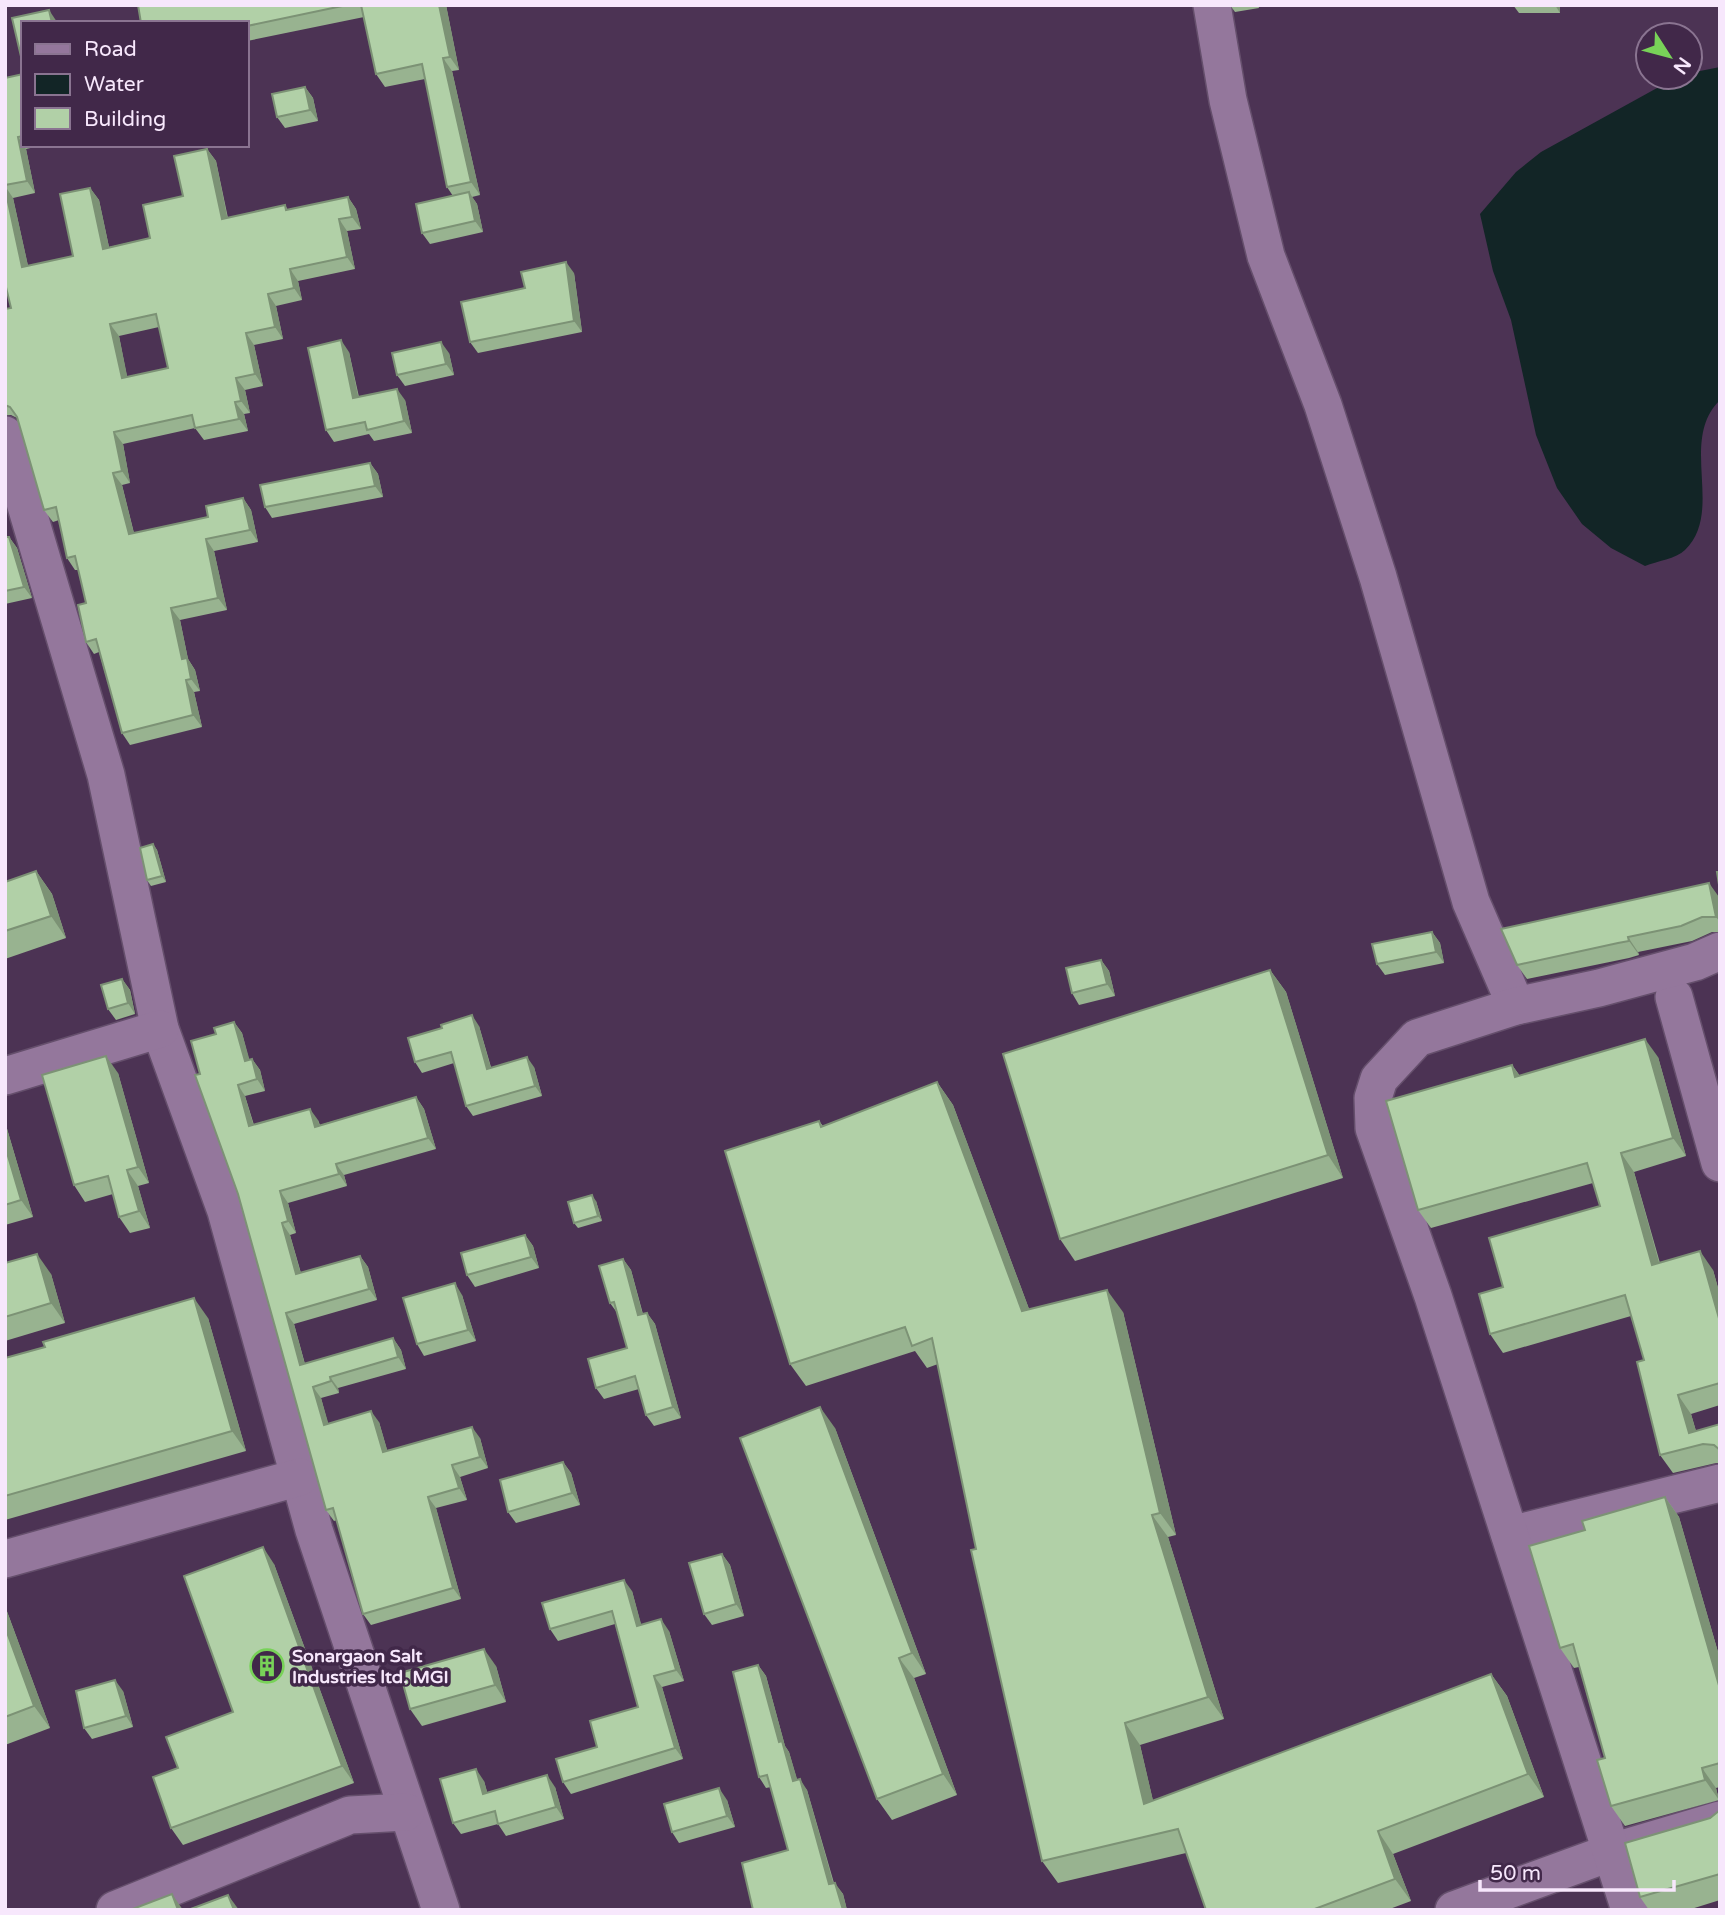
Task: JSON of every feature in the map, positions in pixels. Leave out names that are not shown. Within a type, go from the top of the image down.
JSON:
[{"type":"street","points":[[1212,5],[1227,100],[1266,256],[1328,418],[1378,577],[1471,902],[1516,1006]]},
{"type":"street","points":[[5,435],[106,775],[160,1029],[226,1211],[300,1477],[441,1910]]},
{"type":"street","points":[[1630,1910],[1433,1296],[1374,1128],[1373,1098],[1379,1079],[1417,1038],[1516,1006],[1611,985],[1695,962],[1720,951]]},
{"type":"street","points":[[1674,998],[1720,1163]]},
{"type":"street","points":[[5,1076],[160,1029]]},
{"type":"street","points":[[5,1559],[300,1477]]},
{"type":"street","points":[[1510,1535],[1720,1483]]},
{"type":"street","points":[[115,1910],[350,1815],[407,1812]]},
{"type":"street","points":[[1454,1910],[1612,1852],[1720,1820]]},
{"type":"water","points":[[1720,67],[1720,400],[1708,417],[1702,435],[1703,496],[1696,534],[1681,553],[1645,566],[1611,548],[1582,524],[1557,488],[1536,435],[1511,320],[1493,271],[1480,214],[1516,172],[1541,152],[1652,91],[1704,91],[1704,70]]},
{"type":"building","points":[[138,5],[347,5],[248,26],[248,21],[141,21]]},
{"type":"building","points":[[361,5],[439,5],[450,57],[443,58],[471,182],[447,187],[422,64],[376,74]]},
{"type":"building","points":[[49,10],[52,21],[21,21],[21,56],[12,18]]},
{"type":"building","points":[[21,74],[21,136],[18,137],[27,181],[5,185],[5,78]]},
{"type":"building","points":[[305,87],[310,110],[277,117],[272,94]]},
{"type":"building","points":[[207,149],[222,219],[285,205],[286,210],[348,197],[352,217],[339,219],[347,257],[290,269],[294,288],[268,294],[275,327],[246,333],[255,374],[236,378],[241,401],[235,402],[239,419],[195,428],[192,415],[114,432],[122,471],[113,473],[129,534],[208,517],[206,506],[243,498],[250,530],[206,539],[218,598],[171,608],[182,659],[187,658],[191,679],[186,680],[193,715],[122,733],[96,639],[86,642],[78,605],[86,603],[75,556],[67,558],[56,507],[44,510],[17,417],[10,407],[5,405],[5,309],[11,308],[5,283],[5,188],[22,267],[73,256],[60,194],[90,188],[103,249],[150,238],[143,205],[183,196],[174,156]],"holes":[[[156,314],[168,368],[122,378],[110,324]]]},
{"type":"building","points":[[469,192],[475,221],[422,233],[416,204]]},
{"type":"building","points":[[566,262],[574,321],[470,342],[461,302],[525,288],[521,272]]},
{"type":"building","points":[[341,340],[353,398],[397,389],[404,421],[367,430],[365,422],[326,430],[308,348]]},
{"type":"building","points":[[441,342],[446,364],[397,375],[392,353]]},
{"type":"building","points":[[370,463],[375,486],[265,507],[260,485]]},
{"type":"building","points":[[5,537],[9,537],[24,587],[5,591]]},
{"type":"building","points":[[153,844],[162,876],[147,880],[140,848]]},
{"type":"building","points":[[36,871],[51,916],[5,931],[5,882]]},
{"type":"building","points":[[1709,883],[1716,917],[1702,917],[1681,926],[1628,937],[1629,941],[1517,965],[1501,929]]},
{"type":"building","points":[[1432,932],[1436,952],[1377,964],[1372,944]]},
{"type":"building","points":[[1101,960],[1107,984],[1072,993],[1066,968]]},
{"type":"building","points":[[1270,970],[1328,1155],[1060,1239],[1003,1054]]},
{"type":"building","points":[[122,979],[128,1003],[108,1009],[101,985]]},
{"type":"building","points":[[472,1015],[487,1069],[527,1057],[535,1086],[466,1106],[451,1052],[415,1062],[408,1038]]},
{"type":"building","points":[[234,1022],[245,1061],[252,1059],[257,1079],[238,1085],[249,1126],[310,1109],[315,1127],[416,1097],[428,1138],[336,1164],[339,1174],[280,1191],[288,1221],[282,1223],[296,1274],[360,1256],[369,1289],[286,1313],[300,1365],[393,1338],[398,1357],[330,1377],[331,1381],[313,1387],[324,1425],[371,1411],[383,1452],[472,1427],[480,1457],[452,1465],[459,1488],[428,1497],[453,1588],[363,1614],[333,1508],[326,1510],[238,1194],[195,1075],[200,1074],[191,1041],[216,1034],[214,1028]]},
{"type":"building","points":[[1645,1039],[1673,1138],[1621,1153],[1652,1265],[1700,1251],[1720,1322],[1720,1383],[1678,1395],[1689,1433],[1720,1424],[1720,1450],[1714,1445],[1703,1444],[1660,1455],[1637,1362],[1644,1360],[1625,1295],[1490,1334],[1479,1294],[1503,1287],[1489,1238],[1600,1206],[1587,1163],[1418,1210],[1386,1101],[1512,1065],[1515,1077]]},
{"type":"building","points":[[106,1056],[138,1167],[127,1170],[139,1211],[119,1217],[108,1176],[74,1185],[42,1075]]},
{"type":"building","points":[[937,1082],[1022,1311],[1107,1290],[1160,1513],[1152,1515],[1208,1697],[1125,1723],[1144,1804],[1491,1674],[1528,1774],[1378,1831],[1395,1879],[1312,1910],[1206,1910],[1178,1829],[1042,1861],[971,1550],[976,1549],[932,1338],[912,1346],[905,1327],[790,1364],[725,1151],[819,1121],[821,1127]]},
{"type":"building","points":[[5,1146],[21,1200],[5,1205]]},
{"type":"building","points":[[592,1195],[598,1216],[574,1223],[568,1202]]},
{"type":"building","points":[[525,1235],[531,1257],[467,1275],[461,1253]]},
{"type":"building","points":[[37,1254],[51,1303],[5,1317],[5,1263]]},
{"type":"building","points":[[623,1259],[638,1315],[647,1313],[673,1407],[646,1415],[635,1376],[596,1388],[588,1359],[627,1348],[614,1302],[610,1303],[599,1266]]},
{"type":"building","points":[[455,1283],[468,1330],[417,1344],[403,1298]]},
{"type":"building","points":[[194,1298],[232,1431],[5,1496],[5,1358],[45,1347],[43,1342]]},
{"type":"building","points":[[820,1407],[912,1653],[899,1658],[943,1774],[877,1799],[740,1438]]},
{"type":"building","points":[[563,1462],[572,1493],[508,1512],[500,1480]]},
{"type":"building","points":[[1665,1497],[1720,1689],[1720,1763],[1702,1768],[1705,1780],[1611,1806],[1597,1760],[1605,1758],[1573,1644],[1560,1648],[1529,1546],[1585,1530],[1582,1521]]},
{"type":"building","name":"Sonargaon Salt Industries ltd. MGI","points":[[263,1547],[342,1766],[171,1828],[153,1777],[178,1768],[166,1737],[233,1712],[184,1576]]},
{"type":"building","points":[[722,1554],[736,1604],[704,1614],[689,1563]]},
{"type":"building","points":[[624,1580],[637,1626],[661,1619],[676,1670],[654,1676],[675,1748],[563,1782],[556,1759],[597,1747],[590,1721],[638,1707],[612,1611],[550,1629],[542,1603]]},
{"type":"building","points":[[5,1627],[34,1706],[5,1717]]},
{"type":"building","points":[[484,1649],[495,1685],[410,1709],[400,1673]]},
{"type":"building","points":[[758,1665],[779,1742],[782,1741],[793,1781],[800,1779],[829,1884],[835,1883],[843,1910],[753,1910],[742,1863],[788,1850],[767,1775],[759,1777],[733,1672]]},
{"type":"building","points":[[115,1680],[126,1716],[84,1728],[76,1691]]},
{"type":"building","points":[[476,1769],[483,1794],[547,1775],[556,1807],[498,1824],[495,1811],[453,1823],[440,1779]]},
{"type":"building","points":[[719,1788],[727,1816],[672,1832],[664,1804]]},
{"type":"building","points":[[1720,1810],[1720,1874],[1640,1897],[1625,1843],[1710,1818]]},
{"type":"building","points":[[172,1894],[178,1910],[130,1910]]},
{"type":"building","points":[[228,1895],[234,1910],[188,1910]]},
{"type":"place","name":"Sonargaon Salt Industries ltd. MGI","points":[[267,1666]]}]
